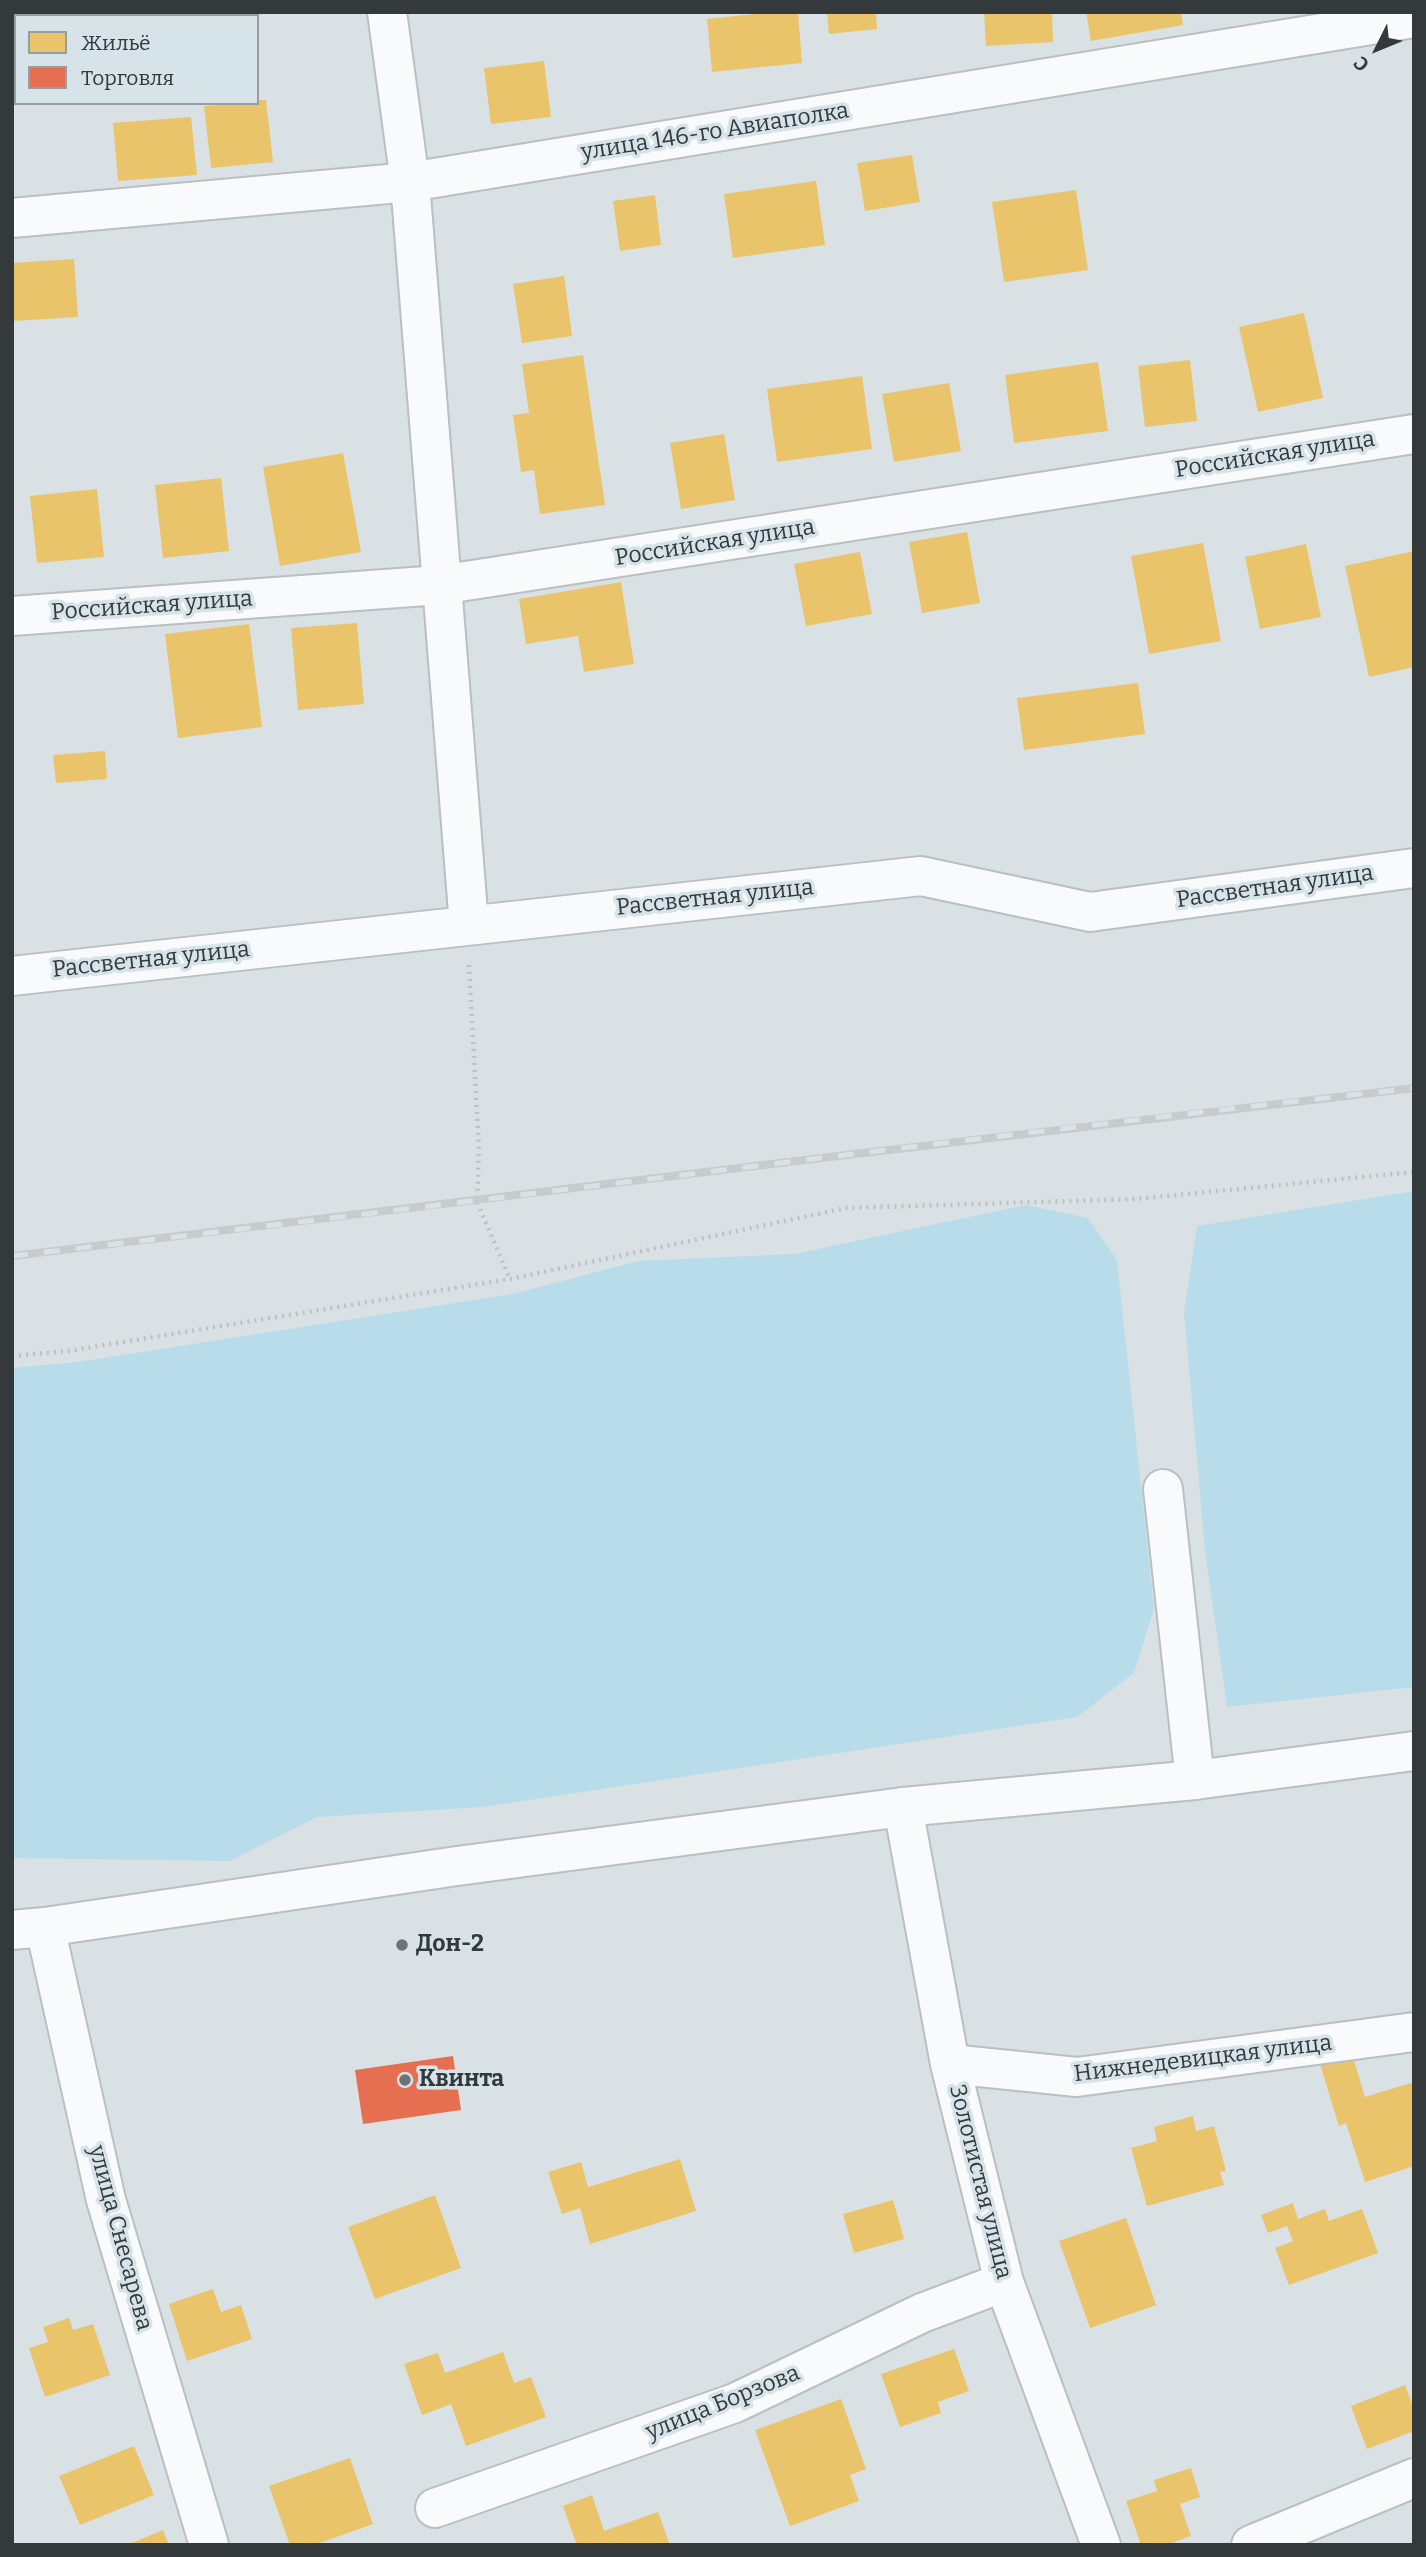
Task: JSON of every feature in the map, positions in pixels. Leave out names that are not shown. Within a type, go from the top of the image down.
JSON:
[{"type":"street","points":[[387,12],[410,182],[468,925]]},
{"type":"street","name":"улица 146-го Авиаполка","points":[[12,219],[410,182],[1414,18]]},
{"type":"street","name":"Российская улица","points":[[12,616],[440,585],[1414,434]]},
{"type":"street","name":"Рассветная улица","points":[[12,976],[921,876],[1090,912],[1414,868]]},
{"type":"street","points":[[1163,1489],[1195,1780]]},
{"type":"street","points":[[29,1928],[457,1866],[902,1807],[1195,1780],[1414,1751]]},
{"type":"street","name":"Золотистая улица","points":[[902,1807],[950,2064],[1004,2281],[1101,2545]]},
{"type":"street","name":"улица Снесарева","points":[[29,1928],[106,2200],[209,2545]]},
{"type":"street","name":"Нижнедевицкая улица","points":[[950,2064],[1077,2077],[1414,2032]]},
{"type":"street","name":"улица Борзова","points":[[435,2508],[735,2403],[922,2313],[1004,2281]]},
{"type":"street","points":[[1251,2545],[1414,2478]]},
{"type":"path","points":[[468,925],[479,1149],[477,1202],[510,1279]]},
{"type":"path","points":[[12,1356],[68,1351],[510,1279],[846,1208],[1135,1199],[1414,1172]]},
{"type":"shaded area","points":[[1414,1191],[1414,1687],[1227,1707],[1205,1551],[1184,1312],[1197,1226]]},
{"type":"shaded area","points":[[1026,1205],[1088,1218],[1117,1260],[1154,1609],[1134,1673],[1077,1717],[483,1807],[317,1817],[230,1861],[12,1858],[12,1368],[78,1362],[513,1294],[638,1261],[794,1254]]},
{"type":"building: Жильё","points":[[798,12],[802,63],[712,72],[707,19]]},
{"type":"building: Жильё","points":[[827,12],[876,12],[877,29],[829,34]]},
{"type":"building: Жильё","points":[[984,12],[1052,12],[1053,42],[986,46]]},
{"type":"building: Жильё","points":[[1086,12],[1181,12],[1183,25],[1091,41]]},
{"type":"building: Жильё","points":[[544,61],[551,117],[491,124],[484,68]]},
{"type":"building: Жильё","points":[[259,100],[266,100],[273,162],[211,168],[204,106],[259,105]]},
{"type":"building: Жильё","points":[[191,117],[197,175],[118,181],[113,123]]},
{"type":"building: Жильё","points":[[912,155],[920,202],[865,211],[857,163]]},
{"type":"building: Жильё","points":[[816,181],[825,245],[733,258],[724,194]]},
{"type":"building: Жильё","points":[[1076,190],[1088,270],[1004,282],[992,202]]},
{"type":"building: Жильё","points":[[655,195],[661,245],[620,251],[613,201]]},
{"type":"building: Жильё","points":[[74,259],[78,317],[12,321],[12,263]]},
{"type":"building: Жильё","points":[[564,276],[572,336],[522,343],[513,284]]},
{"type":"building: Жильё","points":[[1304,313],[1323,398],[1258,412],[1239,327]]},
{"type":"building: Жильё","points":[[583,355],[605,505],[540,514],[534,470],[521,472],[513,415],[529,413],[522,364]]},
{"type":"building: Жильё","points":[[1190,360],[1197,421],[1145,427],[1138,366]]},
{"type":"building: Жильё","points":[[1098,362],[1108,431],[1014,443],[1005,375]]},
{"type":"building: Жильё","points":[[862,376],[872,449],[777,462],[767,389]]},
{"type":"building: Жильё","points":[[949,383],[961,451],[894,462],[882,394]]},
{"type":"building: Жильё","points":[[724,434],[735,500],[681,509],[670,443]]},
{"type":"building: Жильё","points":[[343,453],[361,552],[280,566],[263,467]]},
{"type":"building: Жильё","points":[[221,478],[229,551],[163,558],[155,485]]},
{"type":"building: Жильё","points":[[97,489],[104,557],[37,563],[30,496]]},
{"type":"building: Жильё","points":[[967,532],[980,603],[922,613],[909,542]]},
{"type":"building: Жильё","points":[[1203,543],[1221,641],[1149,654],[1131,556]]},
{"type":"building: Жильё","points":[[1306,544],[1321,617],[1260,629],[1245,557]]},
{"type":"building: Жильё","points":[[1414,551],[1414,667],[1369,677],[1345,566]]},
{"type":"building: Жильё","points":[[860,552],[872,614],[806,626],[794,564]]},
{"type":"building: Жильё","points":[[621,582],[634,664],[584,672],[578,636],[526,644],[519,599]]},
{"type":"building: Жильё","points":[[357,623],[364,704],[298,710],[291,628]]},
{"type":"building: Жильё","points":[[249,624],[262,727],[178,738],[165,634]]},
{"type":"building: Жильё","points":[[1138,683],[1145,734],[1024,750],[1017,698]]},
{"type":"building: Жильё","points":[[105,751],[107,779],[56,783],[53,755]]},
{"type":"building: Жильё","points":[[1352,2054],[1365,2097],[1414,2082],[1414,2166],[1365,2182],[1346,2123],[1339,2126],[1320,2064]]},
{"type":"building: Жильё","points":[[1193,2116],[1196,2131],[1214,2126],[1226,2171],[1220,2172],[1224,2185],[1147,2206],[1131,2148],[1157,2141],[1154,2127]]},
{"type":"building: Жильё","points":[[680,2159],[696,2211],[590,2244],[580,2208],[562,2214],[548,2172],[581,2162],[588,2187]]},
{"type":"building: Жильё","points":[[435,2195],[461,2268],[375,2299],[348,2227]]},
{"type":"building: Жильё","points":[[893,2200],[904,2239],[854,2253],[843,2214]]},
{"type":"building: Жильё","points":[[1293,2203],[1298,2219],[1325,2209],[1329,2221],[1362,2209],[1378,2253],[1289,2285],[1275,2248],[1293,2241],[1287,2226],[1268,2233],[1261,2215]]},
{"type":"building: Жильё","points":[[1126,2218],[1156,2305],[1090,2328],[1059,2241]]},
{"type":"building: Жильё","points":[[213,2289],[221,2312],[241,2305],[252,2339],[187,2361],[169,2304]]},
{"type":"building: Жильё","points":[[69,2318],[73,2330],[93,2324],[110,2375],[45,2397],[29,2348],[48,2342],[43,2327]]},
{"type":"building: Жильё","points":[[954,2349],[969,2391],[938,2402],[941,2413],[900,2427],[881,2374]]},
{"type":"building: Жильё","points":[[503,2352],[514,2383],[531,2377],[546,2417],[466,2446],[451,2404],[422,2415],[404,2364],[438,2353],[445,2373]]},
{"type":"building: Жильё","points":[[1405,2385],[1414,2410],[1414,2431],[1367,2449],[1351,2406]]},
{"type":"building: Жильё","points":[[841,2399],[866,2469],[850,2475],[859,2501],[790,2526],[755,2430]]},
{"type":"building: Жильё","points":[[134,2446],[154,2495],[80,2525],[59,2476]]},
{"type":"building: Жильё","points":[[350,2458],[373,2524],[314,2545],[290,2545],[269,2486]]},
{"type":"building: Жильё","points":[[1191,2468],[1200,2497],[1180,2504],[1191,2536],[1166,2545],[1141,2545],[1126,2501],[1157,2491],[1154,2480]]},
{"type":"building: Жильё","points":[[592,2495],[604,2531],[658,2512],[670,2545],[577,2545],[563,2506]]},
{"type":"building: Жильё","points":[[163,2530],[169,2545],[127,2545]]},
{"type":"building: Торговля","points":[[453,2056],[461,2110],[363,2124],[355,2070]]},
{"type":"railway","points":[[12,1256],[1414,1088]]},
{"type":"place","name":"Дон-2","points":[[402,1945]]},
{"type":"place","name":"Квинта","points":[[405,2080]]}]
